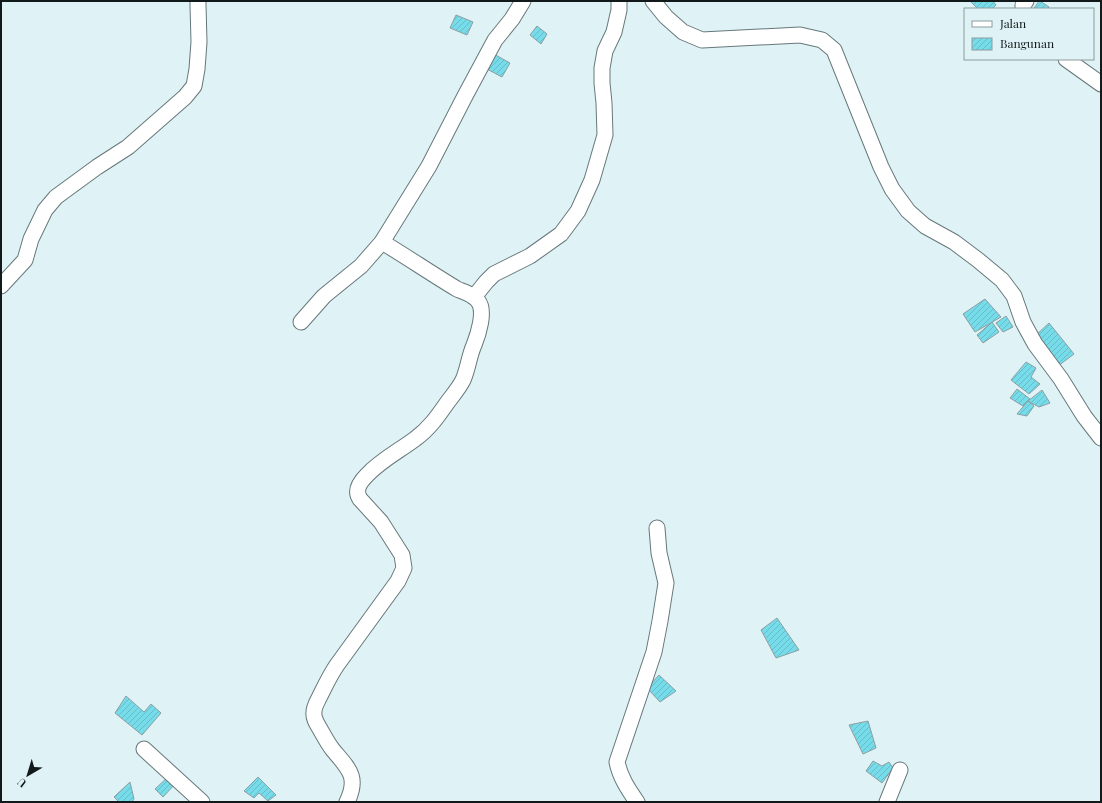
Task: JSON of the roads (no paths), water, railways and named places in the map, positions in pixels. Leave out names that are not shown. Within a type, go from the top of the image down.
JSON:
[{"type":"street","points":[[1,286],[25,260],[31,239],[45,210],[56,196],[128,147],[185,98],[194,86],[199,42],[198,1]]},
{"type":"street","points":[[301,322],[324,296],[361,266],[382,242],[429,166],[495,40],[512,20],[523,1]]},
{"type":"street","points":[[474,297],[494,274],[530,256],[561,234],[578,211],[592,180],[605,135],[602,68],[605,51],[614,32],[619,10],[619,1]]},
{"type":"street","points":[[653,1],[666,17],[683,32],[702,40],[800,35],[822,40],[834,50],[881,167],[892,189],[908,211],[926,226],[954,242],[1002,280],[1014,296],[1023,322],[1035,344],[1061,380],[1084,416],[1101,438]]},
{"type":"street","points":[[1067,60],[1101,84]]},
{"type":"street","points":[[347,802],[352,787],[351,775],[348,767],[332,749],[325,737],[315,719],[314,711],[330,676],[398,581],[404,568],[402,555],[382,522],[360,499],[357,492],[359,485],[373,468],[427,429],[450,398],[462,380],[468,367],[481,318],[481,307],[479,301],[474,297],[457,289],[382,242]]},
{"type":"street","points":[[637,802],[626,787],[617,762],[654,652],[660,621],[666,583],[657,528]]},
{"type":"street","points":[[144,750],[202,802]]},
{"type":"street","points":[[886,802],[900,770]]}]
